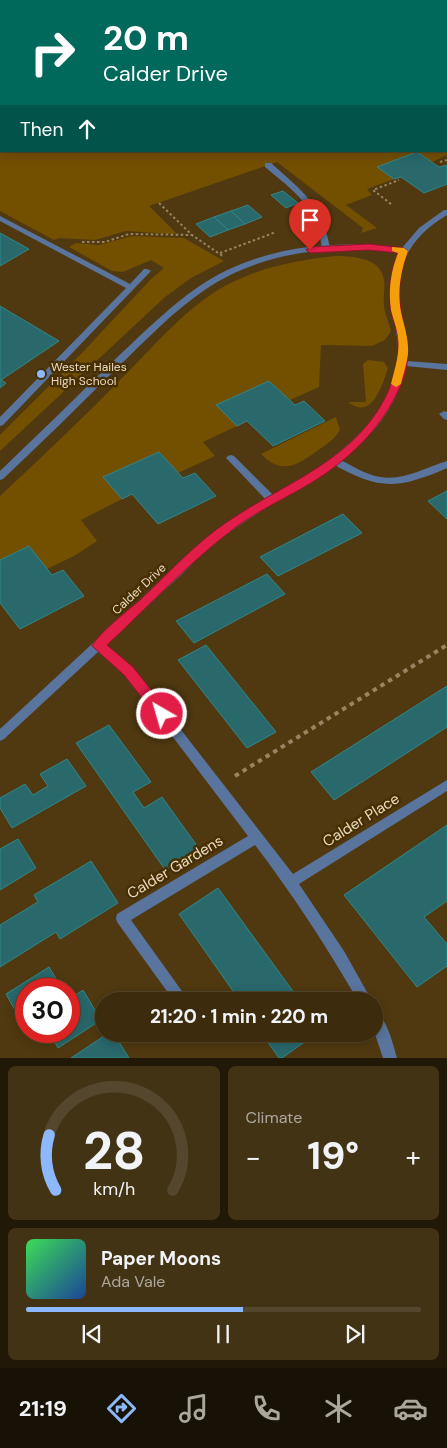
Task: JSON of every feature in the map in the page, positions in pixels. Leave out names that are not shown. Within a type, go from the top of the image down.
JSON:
[{"type":"street","points":[[268,165],[313,207],[318,215],[325,236],[326,248]]},
{"type":"street","points":[[447,212],[424,227],[404,251],[397,268],[395,288],[396,309],[403,337],[403,362],[447,367]]},
{"type":"street","points":[[0,218],[131,288]]},
{"type":"street","points":[[0,477],[178,306],[219,278],[242,267],[278,256],[326,248],[369,247],[404,251]]},
{"type":"street","points":[[0,423],[147,271]]},
{"type":"street","name":"Calder Drive","points":[[0,736],[213,539],[234,523],[309,480],[334,461],[365,433],[378,418],[389,400],[403,362]]},
{"type":"street","points":[[231,458],[272,500]]},
{"type":"street","points":[[334,461],[375,481],[398,483],[424,475],[447,464]]},
{"type":"street","points":[[99,646],[128,671],[219,786],[256,838],[291,882],[339,956],[359,992]]},
{"type":"street","name":"Calder Place","points":[[291,882],[447,785]]},
{"type":"street","name":"Calder Gardens","points":[[175,992],[122,918],[256,838]]},
{"type":"street","points":[[383,1036],[390,1058]]},
{"type":"path","points":[[440,162],[447,160]]},
{"type":"path","points":[[391,204],[374,190],[399,180]]},
{"type":"path","points":[[159,203],[192,235],[242,267]]},
{"type":"path","points":[[220,254],[276,232]]},
{"type":"path","points":[[54,247],[69,241],[105,242],[129,234],[192,235]]},
{"type":"path","points":[[219,786],[447,644]]},
{"type":"shaded area","points":[[0,152],[417,152],[378,167],[394,179],[367,189],[372,195],[346,205],[377,228],[361,233],[363,228],[277,162],[149,206],[176,233],[172,234],[126,231],[95,240],[59,238],[54,240],[0,211]]},
{"type":"shaded area","points":[[417,152],[446,152],[447,155],[432,162]]},
{"type":"shaded area","points":[[132,236],[184,238],[224,261],[191,278],[165,297],[0,451],[0,435],[82,353],[150,280],[164,268],[151,260],[123,272],[112,271],[69,247],[76,243],[99,245]]},
{"type":"shaded area","points":[[348,256],[370,261],[380,270],[384,282],[385,311],[391,331],[385,340],[372,346],[321,345],[319,387],[290,400],[269,381],[217,405],[237,426],[203,442],[215,456],[178,473],[159,452],[104,477],[122,499],[81,520],[97,541],[74,556],[47,569],[29,546],[0,560],[0,496],[198,304],[238,279],[265,269],[293,262]]},
{"type":"shaded area","points":[[368,360],[384,362],[388,368],[383,384],[375,399],[364,407],[356,407],[348,402],[366,402],[363,364]]},
{"type":"shaded area","points":[[336,417],[340,430],[338,434],[327,444],[296,464],[282,466],[269,461],[261,454]]},
{"type":"building","points":[[417,152],[439,167],[447,165],[447,184],[424,193],[401,177],[394,179],[377,167]]},
{"type":"building","points":[[283,191],[298,203],[286,208],[271,195]]},
{"type":"building","points":[[248,205],[262,217],[245,224],[231,211]]},
{"type":"building","points":[[231,211],[245,224],[228,230],[214,217]]},
{"type":"building","points":[[214,217],[228,230],[210,237],[196,224]]},
{"type":"building","points":[[0,233],[29,249],[0,266]]},
{"type":"building","points":[[0,306],[59,341],[1,380],[6,383],[0,388]]},
{"type":"building","points":[[269,381],[295,405],[304,401],[325,421],[273,446],[247,421],[237,426],[216,405]]},
{"type":"building","points":[[159,452],[183,478],[195,473],[216,496],[158,524],[132,494],[122,499],[103,477]]},
{"type":"building","points":[[447,491],[447,519],[428,501]]},
{"type":"building","points":[[343,514],[362,533],[278,576],[260,557]]},
{"type":"building","points":[[29,546],[52,575],[63,570],[84,596],[20,629],[0,603],[0,560]]},
{"type":"building","points":[[267,574],[285,594],[194,643],[176,621]]},
{"type":"building","points":[[206,645],[276,732],[247,748],[178,660]]},
{"type":"building","points":[[447,686],[447,727],[334,800],[311,772]]},
{"type":"building","points":[[109,725],[151,782],[133,792],[144,808],[162,797],[200,850],[166,871],[76,743]]},
{"type":"building","points":[[67,759],[86,786],[12,828],[0,808],[0,798],[25,784],[33,795],[48,786],[40,774]]},
{"type":"building","points":[[447,825],[447,901],[424,917],[447,944],[447,966],[417,987],[344,895]]},
{"type":"building","points":[[18,839],[36,868],[0,890],[0,849]]},
{"type":"building","points":[[91,861],[118,903],[60,939],[56,932],[0,967],[0,925],[38,902],[34,895]]},
{"type":"building","points":[[218,888],[293,992],[234,992],[179,914]]},
{"type":"building","points":[[49,967],[56,978],[31,978]]},
{"type":"building","points":[[15,988],[15,1010],[6,994]]},
{"type":"building","points":[[83,990],[95,1010],[95,1024],[80,1034],[80,992]]},
{"type":"building","points":[[95,1042],[119,1042],[129,1058],[71,1058]]},
{"type":"building","points":[[268,1042],[305,1042],[282,1058],[279,1058]]},
{"type":"building","points":[[55,1043],[66,1043],[58,1048]]},
{"type":"slow traffic","points":[[395,249],[404,251],[397,268],[395,288],[396,309],[403,337],[403,362],[396,384]]},
{"type":"place","name":"Wester Hailes High School","points":[[41,374]]},
{"type":"route","points":[[162,714],[128,671],[99,646],[213,539],[234,523],[309,480],[334,461],[365,433],[378,418],[389,400],[399,376],[403,362],[403,337],[396,309],[395,288],[397,268],[404,251],[369,247],[310,250]]}]
